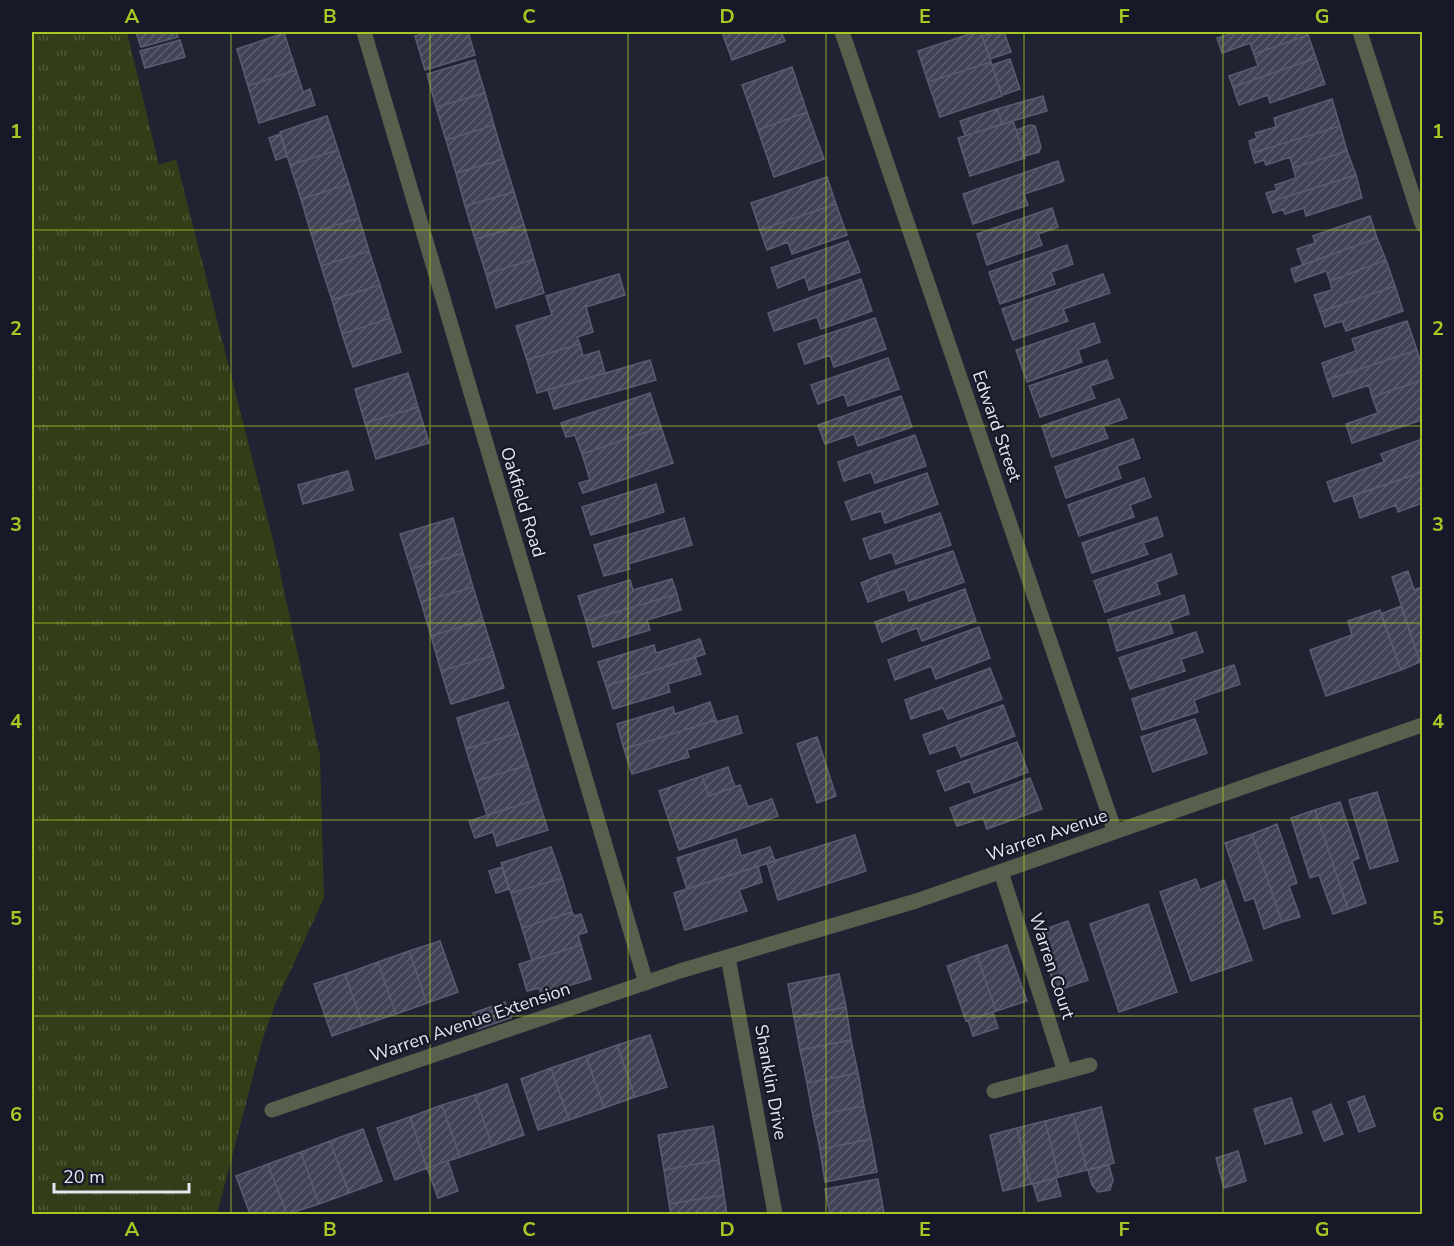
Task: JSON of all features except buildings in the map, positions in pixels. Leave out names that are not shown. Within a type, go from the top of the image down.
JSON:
[{"type":"street","name":"Oakfield Road","points":[[364,32],[646,983]]},
{"type":"street","name":"Edward Street","points":[[842,32],[1115,832]]},
{"type":"street","points":[[1360,32],[1422,224]]},
{"type":"street","name":"Warren Avenue","points":[[680,971],[916,901],[1422,725]]},
{"type":"street","name":"Warren Court","points":[[1001,872],[1065,1072]]},
{"type":"street","name":"Shanklin Drive","points":[[728,957],[775,1215]]},
{"type":"street","name":"Warren Avenue Extension","points":[[272,1110],[680,971]]},
{"type":"street","points":[[994,1091],[1090,1065]]},
{"type":"green space","points":[[32,32],[127,32],[159,165],[176,159],[274,544],[320,756],[324,898],[276,1002],[263,1038],[217,1214],[32,1214]]}]
